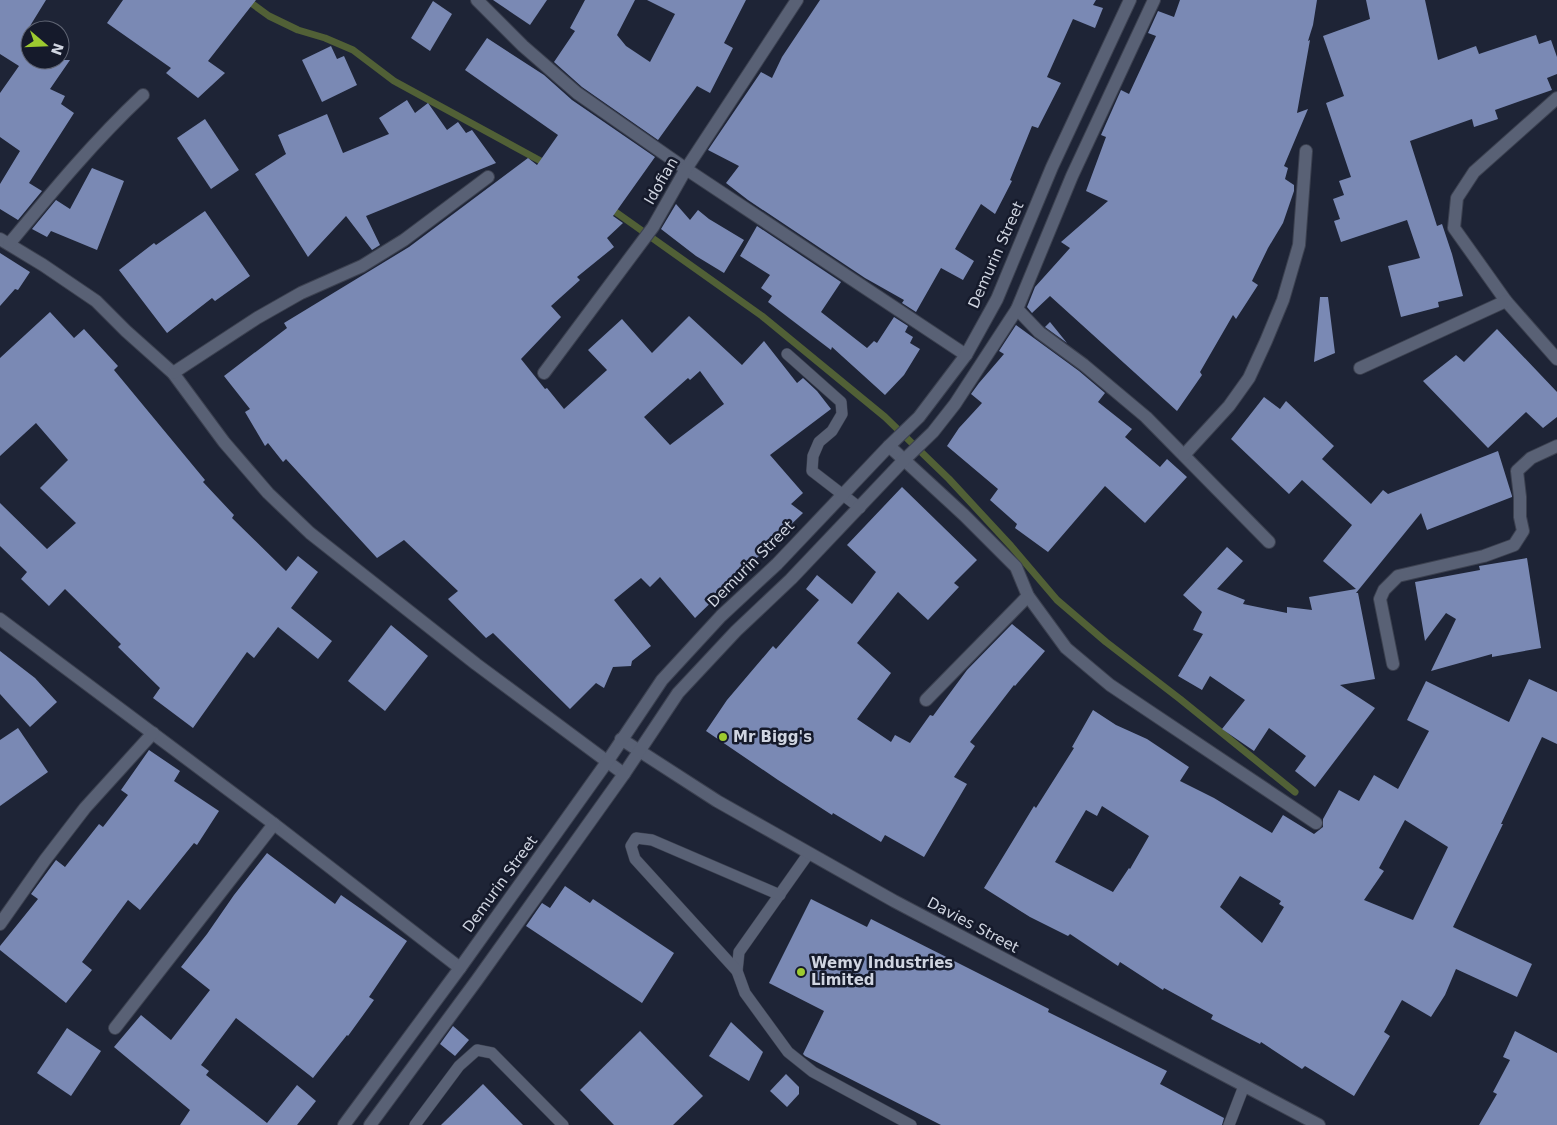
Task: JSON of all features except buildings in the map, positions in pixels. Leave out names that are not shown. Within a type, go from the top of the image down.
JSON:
[{"type":"street","points":[[477,0],[523,46],[577,93],[686,169],[966,354]]},
{"type":"street","name":"Idofian","points":[[544,373],[653,227],[686,169],[797,0]]},
{"type":"street","name":"Demurin Street","points":[[344,1125],[460,968],[607,762],[662,680],[721,616],[777,564],[888,446],[919,417],[966,354],[997,299],[1052,167],[1130,0]]},
{"type":"street","points":[[370,1125],[624,774],[638,750],[678,693],[736,631],[791,579],[860,508],[903,460],[933,432],[955,404],[1017,309],[1072,176],[1154,0]]},
{"type":"street","points":[[143,95],[108,128],[5,241],[96,301],[173,373],[224,442],[268,493],[310,533],[476,664],[624,774]]},
{"type":"street","points":[[1557,98],[1474,172],[1457,198],[1454,228],[1506,301],[1557,358]]},
{"type":"street","points":[[1184,455],[1229,406],[1248,378],[1283,300],[1299,245],[1306,151]]},
{"type":"street","points":[[173,373],[257,318],[301,293],[362,266],[404,240],[488,177]]},
{"type":"street","points":[[1360,368],[1506,301]]},
{"type":"street","points":[[1017,309],[1039,332],[1084,365],[1146,417],[1269,542]]},
{"type":"street","points":[[888,446],[964,515],[1016,567],[1028,596],[1066,648],[1110,685],[1316,823]]},
{"type":"street","points":[[1394,664],[1380,599],[1384,590],[1398,576],[1484,556],[1514,545],[1523,531],[1520,517],[1517,471],[1531,458],[1557,446]]},
{"type":"street","points":[[926,700],[1028,596]]},
{"type":"street","points":[[0,619],[274,824],[460,968]]},
{"type":"street","points":[[0,924],[45,860],[85,808],[153,733]]},
{"type":"street","name":"Davies Street","points":[[621,739],[716,801],[903,906],[1319,1125]]},
{"type":"street","points":[[115,1028],[274,824]]},
{"type":"lane","points":[[787,354],[842,402],[842,414],[832,431],[819,442],[813,456],[812,471],[860,508]]},
{"type":"lane","points":[[780,895],[652,840],[636,838],[631,846],[635,859],[737,971],[745,993],[788,1052],[813,1072],[911,1125]]},
{"type":"lane","points":[[737,971],[739,952],[809,853]]},
{"type":"lane","points":[[415,1125],[459,1066],[477,1050],[492,1053],[564,1125]]},
{"type":"lane","points":[[1229,1125],[1244,1086]]},
{"type":"waterway","points":[[247,0],[269,16],[298,30],[325,38],[353,50],[394,81],[548,165]]},
{"type":"waterway","points":[[610,208],[762,316],[885,417],[949,479],[1011,546],[1057,600],[1106,642],[1295,792]]},
{"type":"place","name":"Mr Bigg's","points":[[723,737]]},
{"type":"place","name":"Wemy Industries Limited","points":[[801,972]]}]
